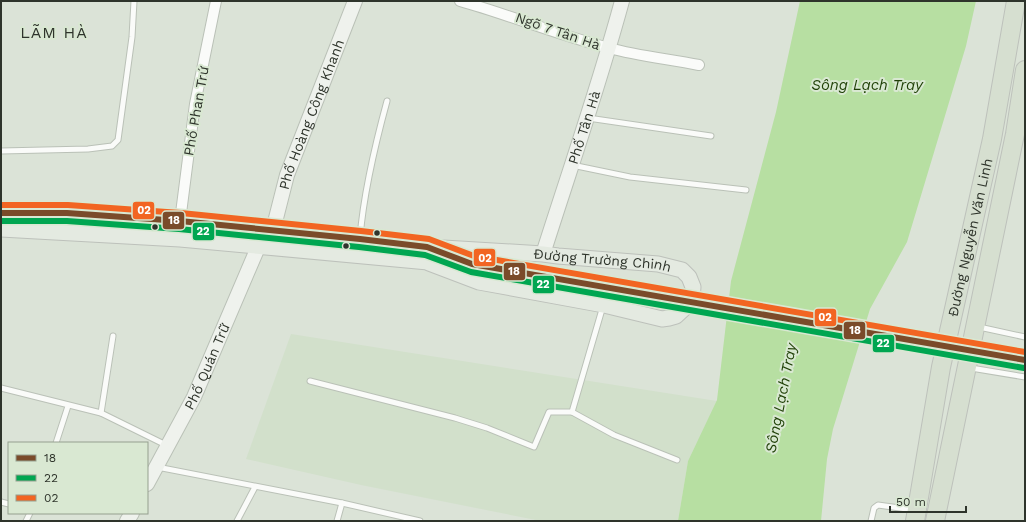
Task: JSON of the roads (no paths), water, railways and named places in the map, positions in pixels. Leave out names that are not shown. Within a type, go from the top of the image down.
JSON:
[{"type":"highway","name":"Đường Nguyễn Văn Linh","points":[[916,516],[941,367],[992,139],[1016,1]]},
{"type":"highway","name":"Đường Nguyễn Văn Linh","points":[[935,521],[968,368],[1015,134],[1025,70]]},
{"type":"main road","points":[[1,213],[67,213],[180,221],[360,239],[427,247],[472,264]]},
{"type":"main road","points":[[1,229],[180,238],[429,263],[472,264],[1025,360]]},
{"type":"main road","name":"Đường Trường Chinh","points":[[427,247],[543,254],[675,267],[686,273],[693,287],[692,299],[689,304],[676,316],[662,319],[604,305],[479,282],[429,263]]},
{"type":"street","name":"Phố Phan Trứ","points":[[180,221],[195,104],[216,1]]},
{"type":"street","name":"Phố Hoàng Công Khanh","points":[[273,230],[288,175],[355,1]]},
{"type":"street","name":"Ngõ 7 Tân Hà","points":[[460,1],[506,14],[609,48],[699,65]]},
{"type":"street","name":"Phố Tân Hà","points":[[543,254],[571,164],[588,118],[622,1]]},
{"type":"street","name":"Phố Quán Trữ","points":[[148,482],[169,446],[194,397],[259,245]]},
{"type":"lane","points":[[1,151],[88,149],[112,146],[118,140],[132,37],[134,1]]},
{"type":"lane","points":[[360,239],[362,214],[387,101]]},
{"type":"lane","points":[[588,118],[712,136]]},
{"type":"lane","points":[[571,164],[645,179],[746,190]]},
{"type":"lane","points":[[572,412],[604,305]]},
{"type":"lane","points":[[976,326],[1025,337]]},
{"type":"lane","points":[[101,413],[113,336]]},
{"type":"lane","points":[[968,368],[1025,377]]},
{"type":"lane","points":[[310,381],[455,418],[488,428],[534,447],[549,412],[572,412],[614,435],[677,460]]},
{"type":"lane","points":[[1,388],[68,406],[101,413],[169,446]]},
{"type":"lane","points":[[56,442],[68,406]]},
{"type":"lane","points":[[156,467],[342,503],[420,521]]},
{"type":"lane","points":[[237,521],[254,487]]},
{"type":"lane","points":[[337,521],[342,503]]},
{"type":"lane","points":[[871,521],[874,508],[878,505],[916,516]]},
{"type":"water","name":"Sông Lạch Tray","points":[[800,1],[976,1],[966,46],[907,242],[870,309],[833,429],[827,459],[821,521],[678,521],[688,461],[717,400],[731,281],[776,112]]},
{"type":"district","name":"LÃM HÀ","points":[[54,32]]}]
